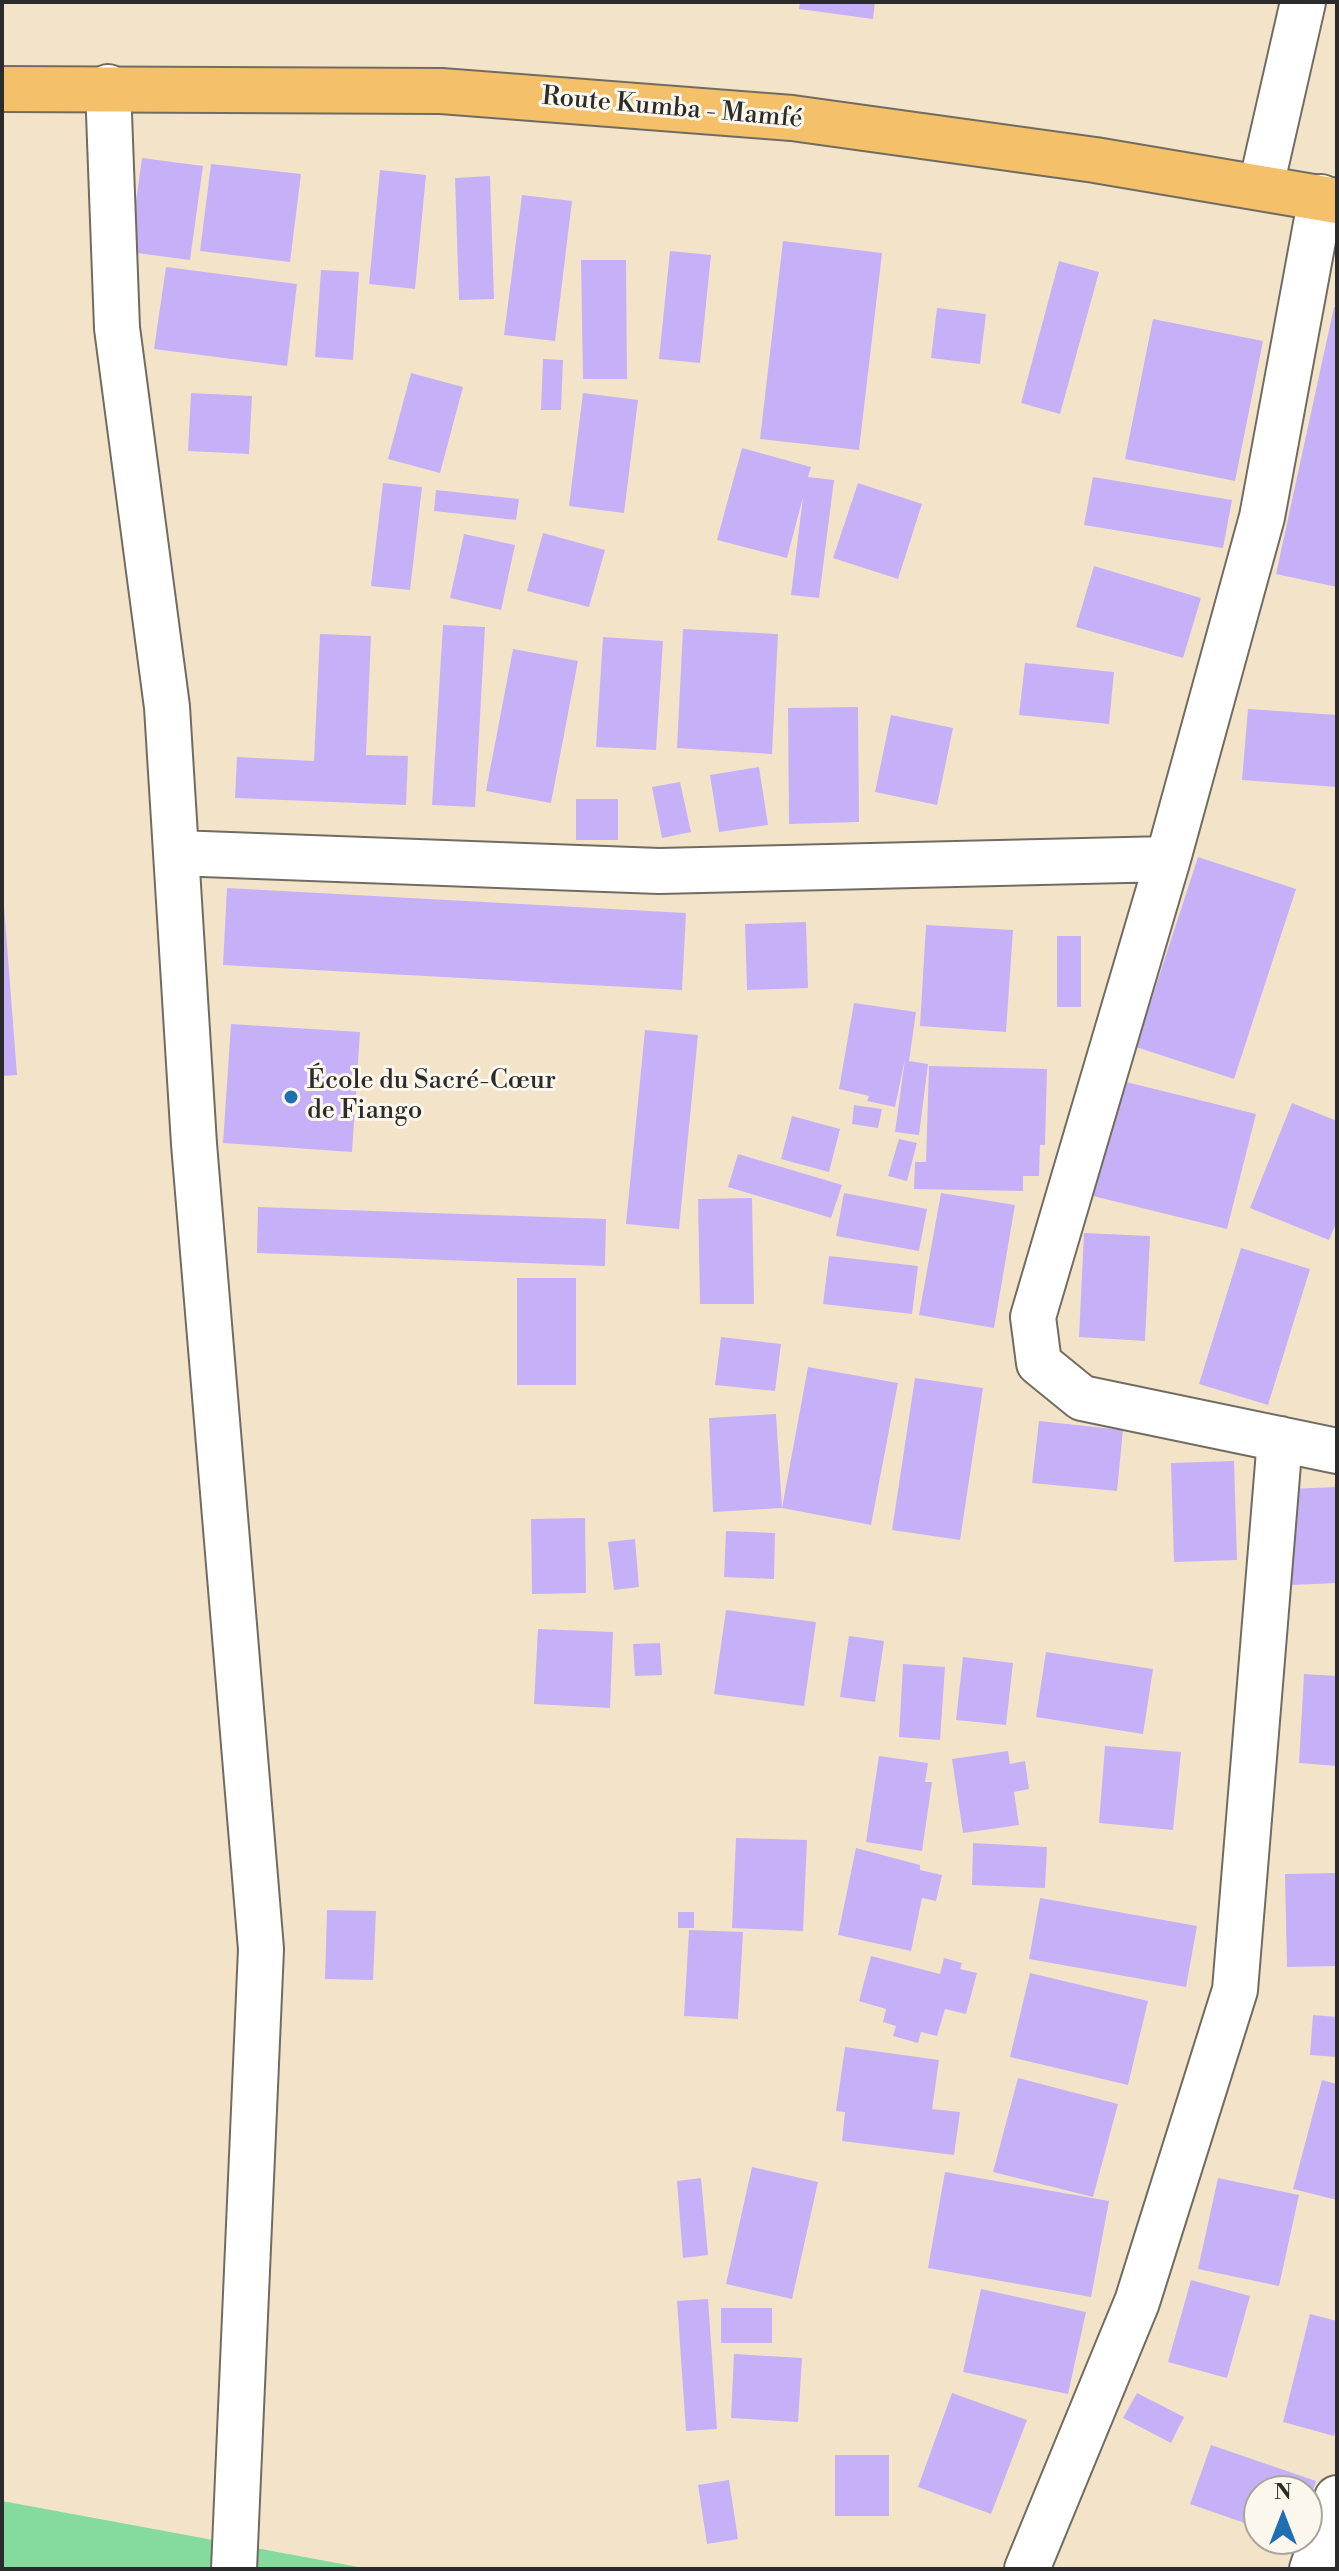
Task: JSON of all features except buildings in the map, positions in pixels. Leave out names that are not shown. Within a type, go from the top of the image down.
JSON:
[{"type":"highway","name":"Route Kumba - Mamfé","points":[[2,89],[108,87],[441,91],[792,118],[1095,160],[1329,199]]},
{"type":"street","points":[[1261,186],[1303,2]]},
{"type":"street","points":[[108,87],[117,328],[167,707],[196,1160],[261,1949],[234,2569]]},
{"type":"street","points":[[1329,199],[1262,517],[1168,859],[1033,1317],[1039,1363],[1082,1398],[1337,1451]]},
{"type":"street","points":[[176,853],[659,871],[1168,859]]},
{"type":"street","points":[[1027,2569],[1137,2302],[1235,1990],[1280,1439]]},
{"type":"street","points":[[1312,2569],[1337,2498]]},
{"type":"green space","points":[[2,2501],[143,2527],[369,2569],[2,2569]]},
{"type":"place","name":"École du Sacré-Cœur de Fiango","points":[[291,1097]]}]
